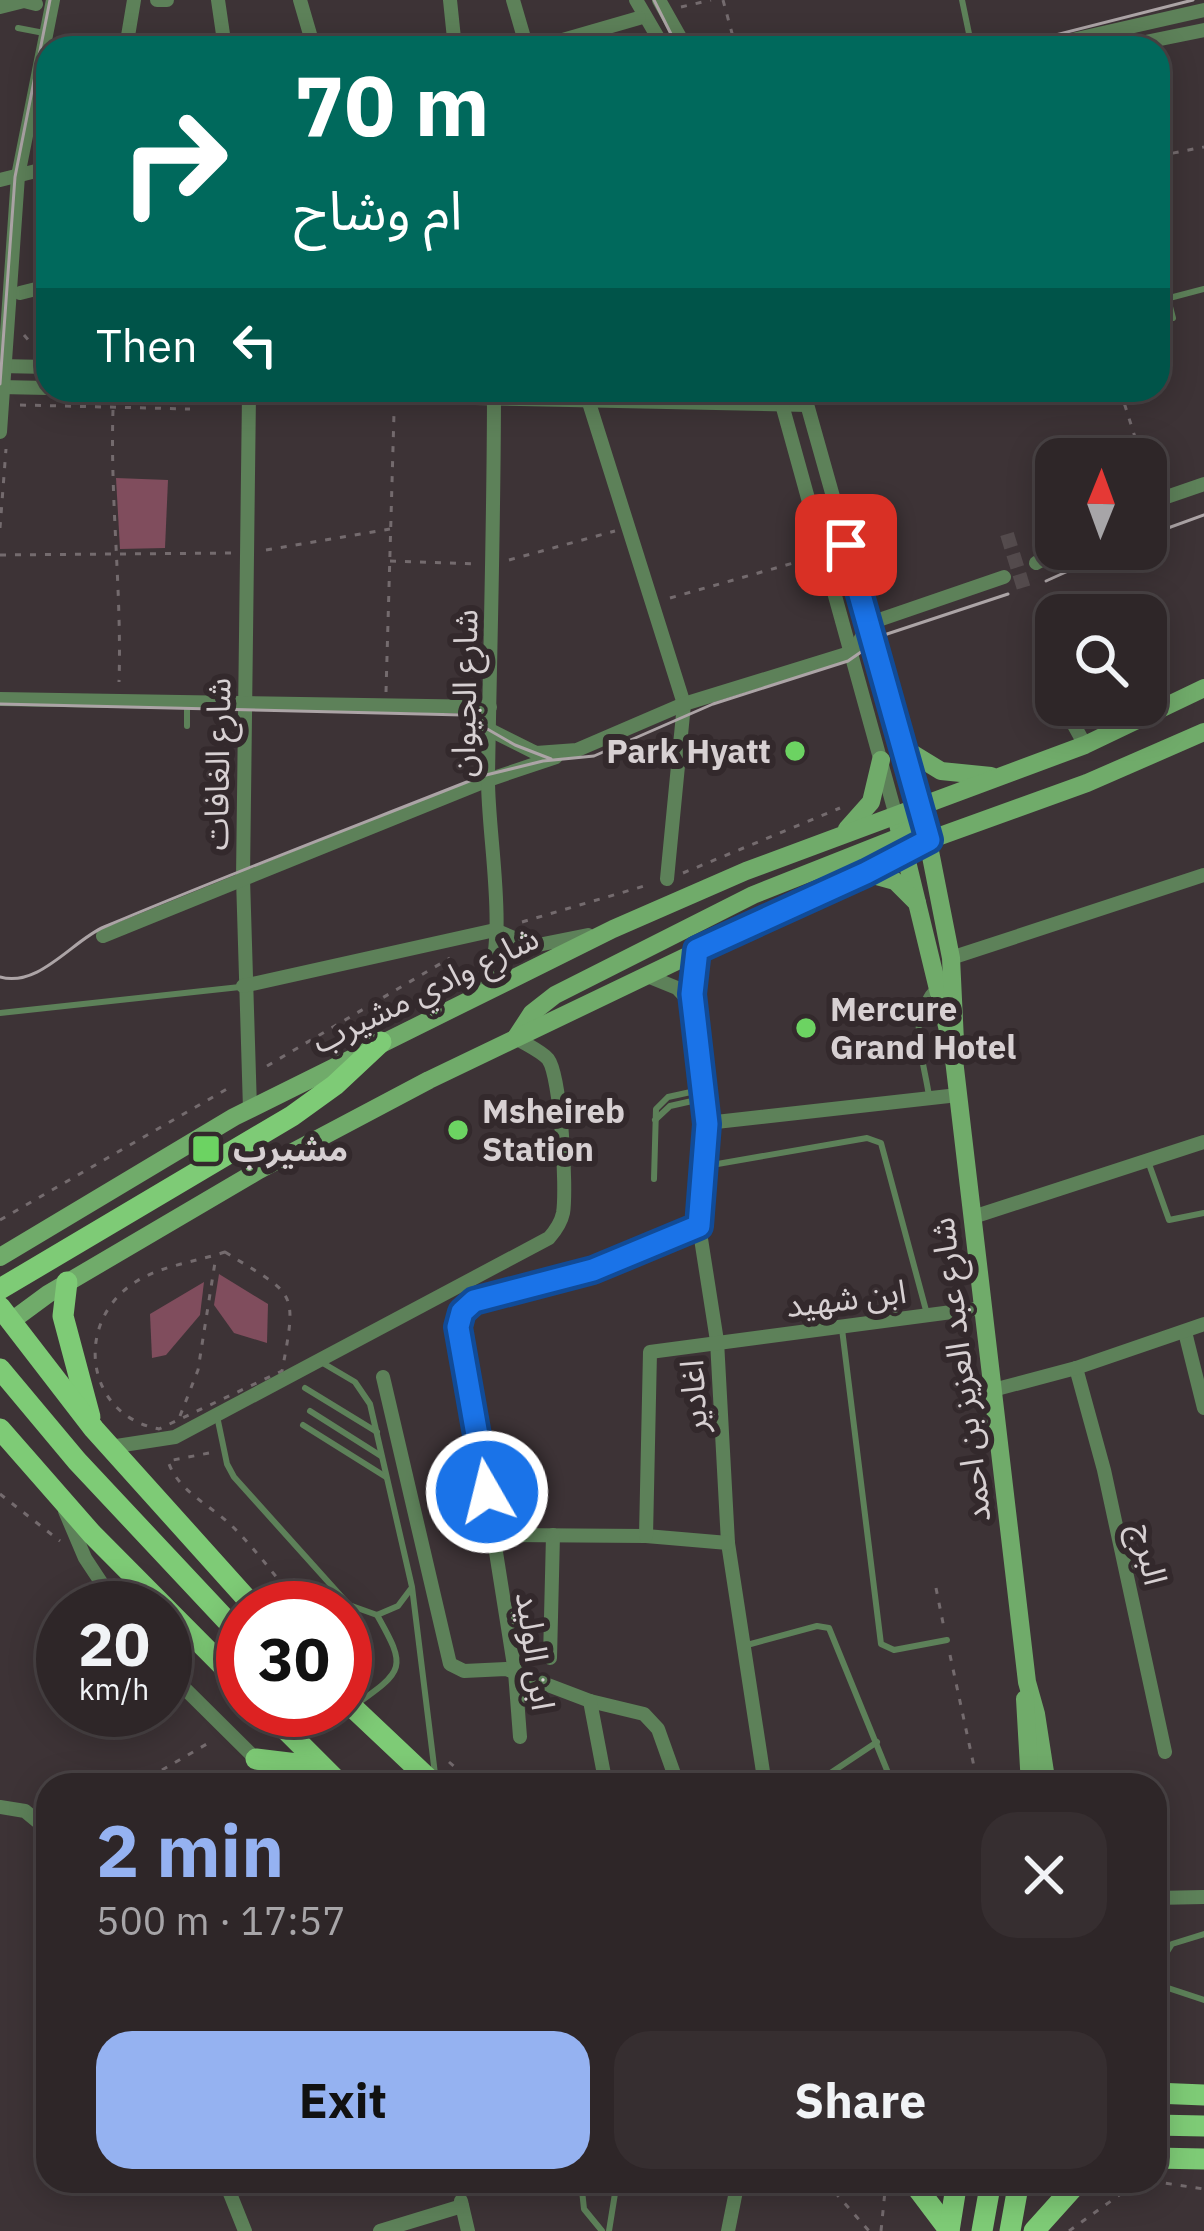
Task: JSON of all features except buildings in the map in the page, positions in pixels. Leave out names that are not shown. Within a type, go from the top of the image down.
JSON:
[{"type":"main road","points":[[0,1289],[292,1117],[381,1042]]},
{"type":"main road","points":[[57,1288],[68,1346],[102,1438]]},
{"type":"main road","points":[[3,1320],[231,1581]]},
{"type":"main road","points":[[0,1369],[68,1451],[216,1609]]},
{"type":"main road","points":[[2,1434],[216,1658]]},
{"type":"main road","points":[[372,1728],[422,1773]]},
{"type":"main road","points":[[293,1737],[328,1773]]},
{"type":"main road","points":[[256,1759],[322,1767]]},
{"type":"main road","points":[[1167,2092],[1204,2095]]},
{"type":"main road","points":[[1167,2125],[1204,2126]]},
{"type":"main road","points":[[1167,2158],[1204,2159]]},
{"type":"main road","points":[[920,2193],[949,2230]]},
{"type":"main road","points":[[949,2230],[955,2193]]},
{"type":"main road","points":[[982,2231],[989,2193]]},
{"type":"main road","points":[[1010,2231],[1017,2193]]},
{"type":"main road","points":[[1034,2231],[1068,2193]]},
{"type":"street","points":[[45,34],[53,0]]},
{"type":"street","points":[[128,36],[134,0]]},
{"type":"street","points":[[157,0],[167,0]]},
{"type":"street","points":[[218,0],[223,36]]},
{"type":"street","points":[[450,0],[454,36]]},
{"type":"street","points":[[513,0],[526,36]]},
{"type":"street","points":[[636,0],[657,36]]},
{"type":"street","points":[[659,0],[679,36]]},
{"type":"street","points":[[306,1],[312,36]]},
{"type":"street","points":[[0,7],[28,2]]},
{"type":"street","points":[[1090,36],[1204,10]]},
{"type":"street","points":[[574,36],[639,18]]},
{"type":"street","points":[[1170,37],[1204,30]]},
{"type":"street","points":[[0,432],[18,176],[36,81]]},
{"type":"street","points":[[0,180],[36,172]]},
{"type":"street","points":[[20,293],[36,289]]},
{"type":"street","points":[[2,366],[36,367]]},
{"type":"street","points":[[2,387],[36,388]]},
{"type":"street","points":[[234,402],[249,420]]},
{"type":"street","name":"شارع الغافات","points":[[250,402],[243,986],[250,1109]]},
{"type":"street","name":"شارع الجيوان","points":[[482,995],[495,963],[488,780],[494,402]]},
{"type":"street","points":[[589,402],[684,704],[667,879]]},
{"type":"street","points":[[781,402],[902,834]]},
{"type":"street","points":[[806,402],[921,809]]},
{"type":"street","points":[[1167,497],[1204,484]]},
{"type":"street","points":[[104,936],[684,704],[853,652],[870,623],[1004,577]]},
{"type":"street","points":[[3,1320],[278,1160],[645,975],[866,873],[921,809],[1084,745],[1204,688]]},
{"type":"street","points":[[0,699],[490,707]]},
{"type":"street","points":[[1074,726],[1084,745]]},
{"type":"street","points":[[490,730],[536,753],[577,750]]},
{"type":"street","points":[[516,1038],[532,1013],[555,995],[753,895],[902,834],[929,840],[1087,783],[1204,732]]},
{"type":"street","points":[[905,749],[941,771],[1001,776]]},
{"type":"street","points":[[827,841],[854,824],[874,794],[881,760]]},
{"type":"street","name":"شارع عبد العزيز بن احمد","points":[[921,809],[951,958],[956,1019],[953,1051]]},
{"type":"street","name":"شارع عبد العزيز بن احمد","points":[[902,834],[953,1051],[1027,1682],[1045,1773]]},
{"type":"street","name":"شارع وادي مشيرب","points":[[0,1257],[250,1109],[613,929],[827,841],[902,834]]},
{"type":"street","points":[[866,873],[903,887],[916,901],[923,919]]},
{"type":"street","points":[[951,958],[1204,875]]},
{"type":"street","points":[[243,986],[495,931],[517,942],[542,946],[613,929]]},
{"type":"street","name":"اغادير","points":[[697,950],[693,1005],[707,1124],[699,1226],[717,1341],[728,1543],[763,1773]]},
{"type":"street","points":[[645,975],[677,988],[693,1005]]},
{"type":"street","points":[[102,1438],[161,1441],[538,1246],[560,1223],[564,1206],[554,1072],[547,1058],[516,1038]]},
{"type":"street","points":[[931,1096],[956,1075]]},
{"type":"street","points":[[707,1124],[958,1095]]},
{"type":"street","points":[[973,1217],[1204,1142]]},
{"type":"street","name":"ابن الوليد","points":[[520,1738],[515,1672],[482,1450],[458,1327],[467,1305],[482,1298],[593,1270],[699,1226]]},
{"type":"street","name":"ابن شهيد","points":[[646,1536],[647,1357],[654,1349],[982,1308]]},
{"type":"street","points":[[993,1390],[1076,1369],[1204,1324]]},
{"type":"street","points":[[1185,1332],[1204,1408]]},
{"type":"street","name":"البرج","points":[[1076,1369],[1104,1470],[1165,1752]]},
{"type":"street","points":[[383,1378],[447,1659],[464,1671],[515,1672],[651,1719],[673,1773]]},
{"type":"street","points":[[62,1500],[85,1558],[100,1581]]},
{"type":"street","points":[[492,1535],[646,1536],[728,1543]]},
{"type":"street","points":[[550,1658],[553,1535]]},
{"type":"street","name":"شارع عبد العزيز بن احمد","points":[[1027,1682],[1024,1717],[1029,1773]]},
{"type":"street","points":[[192,1696],[216,1720]]},
{"type":"street","points":[[590,1701],[604,1773]]},
{"type":"street","points":[[233,1737],[270,1773]]},
{"type":"street","points":[[0,1808],[25,1810],[36,1820]]},
{"type":"street","points":[[1167,1898],[1204,1897]]},
{"type":"street","points":[[230,2193],[244,2231]]},
{"type":"street","points":[[380,2231],[457,2193]]},
{"type":"street","points":[[459,2193],[468,2231]]},
{"type":"street","points":[[728,2231],[735,2193]]},
{"type":"lane","points":[[962,0],[970,36]]},
{"type":"lane","points":[[19,28],[45,34]]},
{"type":"lane","points":[[1170,298],[1204,290]]},
{"type":"lane","points":[[1170,306],[1173,318]]},
{"type":"lane","points":[[835,506],[856,497]]},
{"type":"lane","points":[[187,726],[188,702]]},
{"type":"lane","points":[[931,1096],[918,1012],[922,999],[937,985]]},
{"type":"lane","points":[[0,1013],[243,986]]},
{"type":"lane","points":[[654,1179],[653,1124],[670,1106],[704,1094]]},
{"type":"lane","points":[[704,1166],[867,1138],[881,1143],[927,1315]]},
{"type":"lane","points":[[1148,1160],[1165,1216],[1174,1221],[1204,1213]]},
{"type":"lane","points":[[842,1326],[881,1644],[894,1650],[946,1640]]},
{"type":"lane","points":[[318,1361],[362,1388],[370,1404],[412,1587],[434,1773]]},
{"type":"lane","points":[[305,1388],[376,1432]]},
{"type":"lane","points":[[310,1412],[382,1456]]},
{"type":"lane","points":[[217,1416],[234,1477],[344,1600],[377,1615],[398,1606],[412,1587]]},
{"type":"lane","points":[[303,1425],[386,1477]]},
{"type":"lane","points":[[372,1692],[394,1673],[398,1655],[377,1615]]},
{"type":"lane","points":[[743,1646],[821,1625],[829,1628],[889,1773]]},
{"type":"lane","points":[[830,1773],[877,1742]]},
{"type":"lane","points":[[1167,1952],[1172,1944],[1204,1934]]},
{"type":"lane","points":[[1167,1989],[1204,2000]]},
{"type":"lane","points":[[582,2193],[584,2209],[605,2231]]},
{"type":"lane","points":[[605,2231],[614,2193]]},
{"type":"path","points":[[723,0],[733,36]]},
{"type":"path","points":[[1170,154],[1204,147]]},
{"type":"path","points":[[113,402],[110,471],[120,635],[118,701]]},
{"type":"path","points":[[386,706],[394,402]]},
{"type":"path","points":[[1124,402],[1135,438]]},
{"type":"path","points":[[2,405],[203,409]]},
{"type":"path","points":[[389,561],[494,565],[628,527]]},
{"type":"path","points":[[0,555],[247,553],[390,529]]},
{"type":"path","points":[[651,604],[826,554]]},
{"type":"path","points":[[495,931],[667,879],[874,794]]},
{"type":"path","points":[[225,1252],[282,1288],[293,1312],[282,1370],[159,1429],[150,1428],[120,1410],[108,1396],[98,1377],[93,1343],[119,1295],[138,1280],[217,1255],[225,1252]]},
{"type":"path","points":[[178,1420],[194,1387],[217,1255]]},
{"type":"path","points":[[209,1453],[168,1461],[181,1486],[214,1508],[279,1581]]},
{"type":"path","points":[[0,1494],[38,1528],[85,1558]]},
{"type":"path","points":[[936,1588],[975,1773]]},
{"type":"path","points":[[372,1680],[381,1687]]},
{"type":"path","points":[[157,1773],[219,1737]]},
{"type":"path","points":[[449,1762],[461,1773]]},
{"type":"path","points":[[1167,2183],[1204,2189]]},
{"type":"path","points":[[835,2193],[869,2231]]},
{"type":"path","points":[[881,2231],[885,2193]]},
{"type":"path","points":[[1069,2231],[1122,2193]]},
{"type":"shaded area","points":[[116,478],[168,480],[165,548],[120,549]]},
{"type":"shaded area","points":[[219,1274],[268,1304],[267,1343],[234,1333],[214,1305]]},
{"type":"shaded area","points":[[204,1282],[200,1315],[166,1355],[152,1358],[150,1314]]},
{"type":"tunnel","points":[[1007,534],[1024,589]]},
{"type":"tram line","points":[[43,36],[50,0]]},
{"type":"tram line","points":[[654,0],[672,36]]},
{"type":"tram line","points":[[1051,36],[1193,0]]},
{"type":"tram line","points":[[0,384],[15,177],[36,71]]},
{"type":"tram line","points":[[1167,528],[1204,515]]},
{"type":"tram line","points":[[1046,581],[1070,570]]},
{"type":"tram line","points":[[0,977],[28,976],[104,927],[482,776],[543,761],[594,756],[713,704],[848,661],[887,634],[1008,594]]},
{"type":"tram line","points":[[0,704],[463,715],[551,759]]},
{"type":"place","name":"Park Hyatt","points":[[795,751]]},
{"type":"place","name":"Mercure Grand Hotel","points":[[806,1028]]},
{"type":"place","name":"Msheireb Station","points":[[458,1130]]},
{"type":"place","name":"مشيرب","points":[[206,1149]]},
{"type":"route","points":[[487,1492],[458,1327],[467,1305],[593,1270],[699,1226],[707,1124],[692,994],[697,950],[929,840],[846,545]]}]
